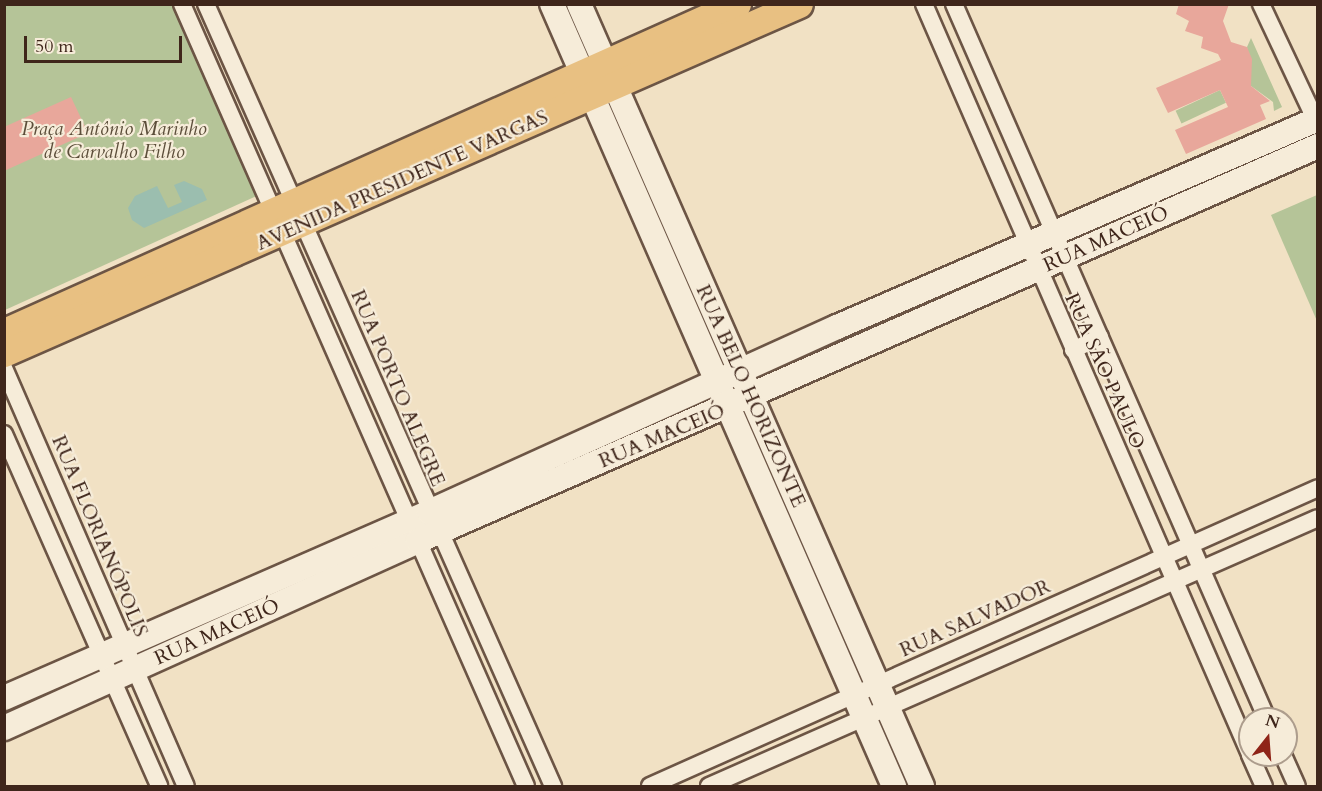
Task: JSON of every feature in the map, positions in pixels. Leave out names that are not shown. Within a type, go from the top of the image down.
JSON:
[{"type":"main road","name":"AVENIDA PRESIDENTE VARGAS","points":[[598,79],[737,4]]},
{"type":"main road","name":"AVENIDA PRESIDENTE VARGAS","points":[[4,353],[289,218],[598,79],[799,4]]},
{"type":"main road","name":"AVENIDA PRESIDENTE VARGAS","points":[[4,332],[289,218]]},
{"type":"street","name":"RUA PORTO ALEGRE","points":[[182,4],[289,218],[347,323],[383,405],[482,687],[526,786]]},
{"type":"street","name":"RUA BELO HORIZONTE","points":[[552,4],[598,79],[660,190],[686,277],[786,505],[883,695],[922,786]]},
{"type":"street","name":"RUA BELO HORIZONTE","points":[[579,4],[598,79],[637,198],[686,277]]},
{"type":"street","name":"RUA SÃO PAULO","points":[[924,4],[1026,244],[1176,580],[1238,726]]},
{"type":"street","name":"RUA SÃO PAULO","points":[[954,4],[1263,707]]},
{"type":"street","points":[[1262,4],[1317,121]]},
{"type":"street","name":"RUA PORTO ALEGRE","points":[[208,9],[289,218],[326,331],[362,413],[504,677],[553,786]]},
{"type":"street","points":[[190,21],[208,9]]},
{"type":"street","points":[[946,57],[972,46]]},
{"type":"street","name":"RUA MACEIÓ","points":[[424,527],[510,475],[620,424],[1026,244],[1317,121]]},
{"type":"street","points":[[987,153],[1013,140]]},
{"type":"street","name":"RUA MACEIÓ","points":[[4,698],[209,608],[315,575],[424,527],[521,497],[741,402],[1317,146]]},
{"type":"street","points":[[1163,185],[1174,209]]},
{"type":"street","points":[[637,198],[660,190]]},
{"type":"street","points":[[926,288],[938,314]]},
{"type":"street","points":[[326,331],[347,323]]},
{"type":"street","points":[[837,327],[849,354]]},
{"type":"street","points":[[1073,350],[1100,338]]},
{"type":"street","name":"RUA FLORIANÓPOLIS","points":[[4,368],[186,786]]},
{"type":"street","points":[[362,413],[383,405]]},
{"type":"street","points":[[620,424],[630,448]]},
{"type":"street","points":[[4,434],[156,780],[176,764]]},
{"type":"street","points":[[1126,468],[1152,456]]},
{"type":"street","points":[[21,473],[45,462]]},
{"type":"street","points":[[510,475],[521,497]]},
{"type":"street","name":"RUA SALVADOR","points":[[709,786],[859,706],[1064,602],[1317,488]]},
{"type":"street","name":"RUA BELO HORIZONTE","points":[[786,505],[859,706],[894,786]]},
{"type":"street","points":[[1278,506],[1290,530]]},
{"type":"street","name":"RUA SALVADOR","points":[[883,695],[1075,624],[1317,518]]},
{"type":"street","points":[[63,568],[86,558]]},
{"type":"street","name":"RUA MACEIÓ","points":[[4,728],[219,631],[315,575]]},
{"type":"street","points":[[1064,602],[1075,624]]},
{"type":"street","points":[[209,608],[219,631]]},
{"type":"street","points":[[482,687],[504,677]]},
{"type":"street","points":[[1224,694],[1251,681]]},
{"type":"street","name":"RUA SALVADOR","points":[[650,786],[859,706]]},
{"type":"street","name":"RUA SÃO PAULO","points":[[1256,767],[1264,786]]},
{"type":"street","points":[[1288,767],[1297,786]]},
{"type":"green space","name":"Praça Antônio Marinho de Carvalho Filho","points":[[4,5],[172,5],[259,195],[5,310]]},
{"type":"green space","points":[[1251,38],[1282,107],[1274,111],[1273,102],[1251,86],[1247,47]]},
{"type":"green space","points":[[1220,90],[1226,103],[1182,123],[1176,111]]},
{"type":"green space","points":[[1317,195],[1317,321],[1271,215]]},
{"type":"shaded area","points":[[184,181],[202,189],[207,200],[144,228],[132,220],[128,208],[135,196],[157,186],[168,208],[182,202],[174,185]]},
{"type":"building","points":[[1179,4],[1229,4],[1223,21],[1231,42],[1247,47],[1252,59],[1251,86],[1270,101],[1260,105],[1266,119],[1186,154],[1175,130],[1228,107],[1220,90],[1168,113],[1156,88],[1221,60],[1218,54],[1201,48],[1203,37],[1185,31],[1189,21],[1176,14]]},
{"type":"building","points":[[71,97],[88,133],[4,171],[4,127]]}]
